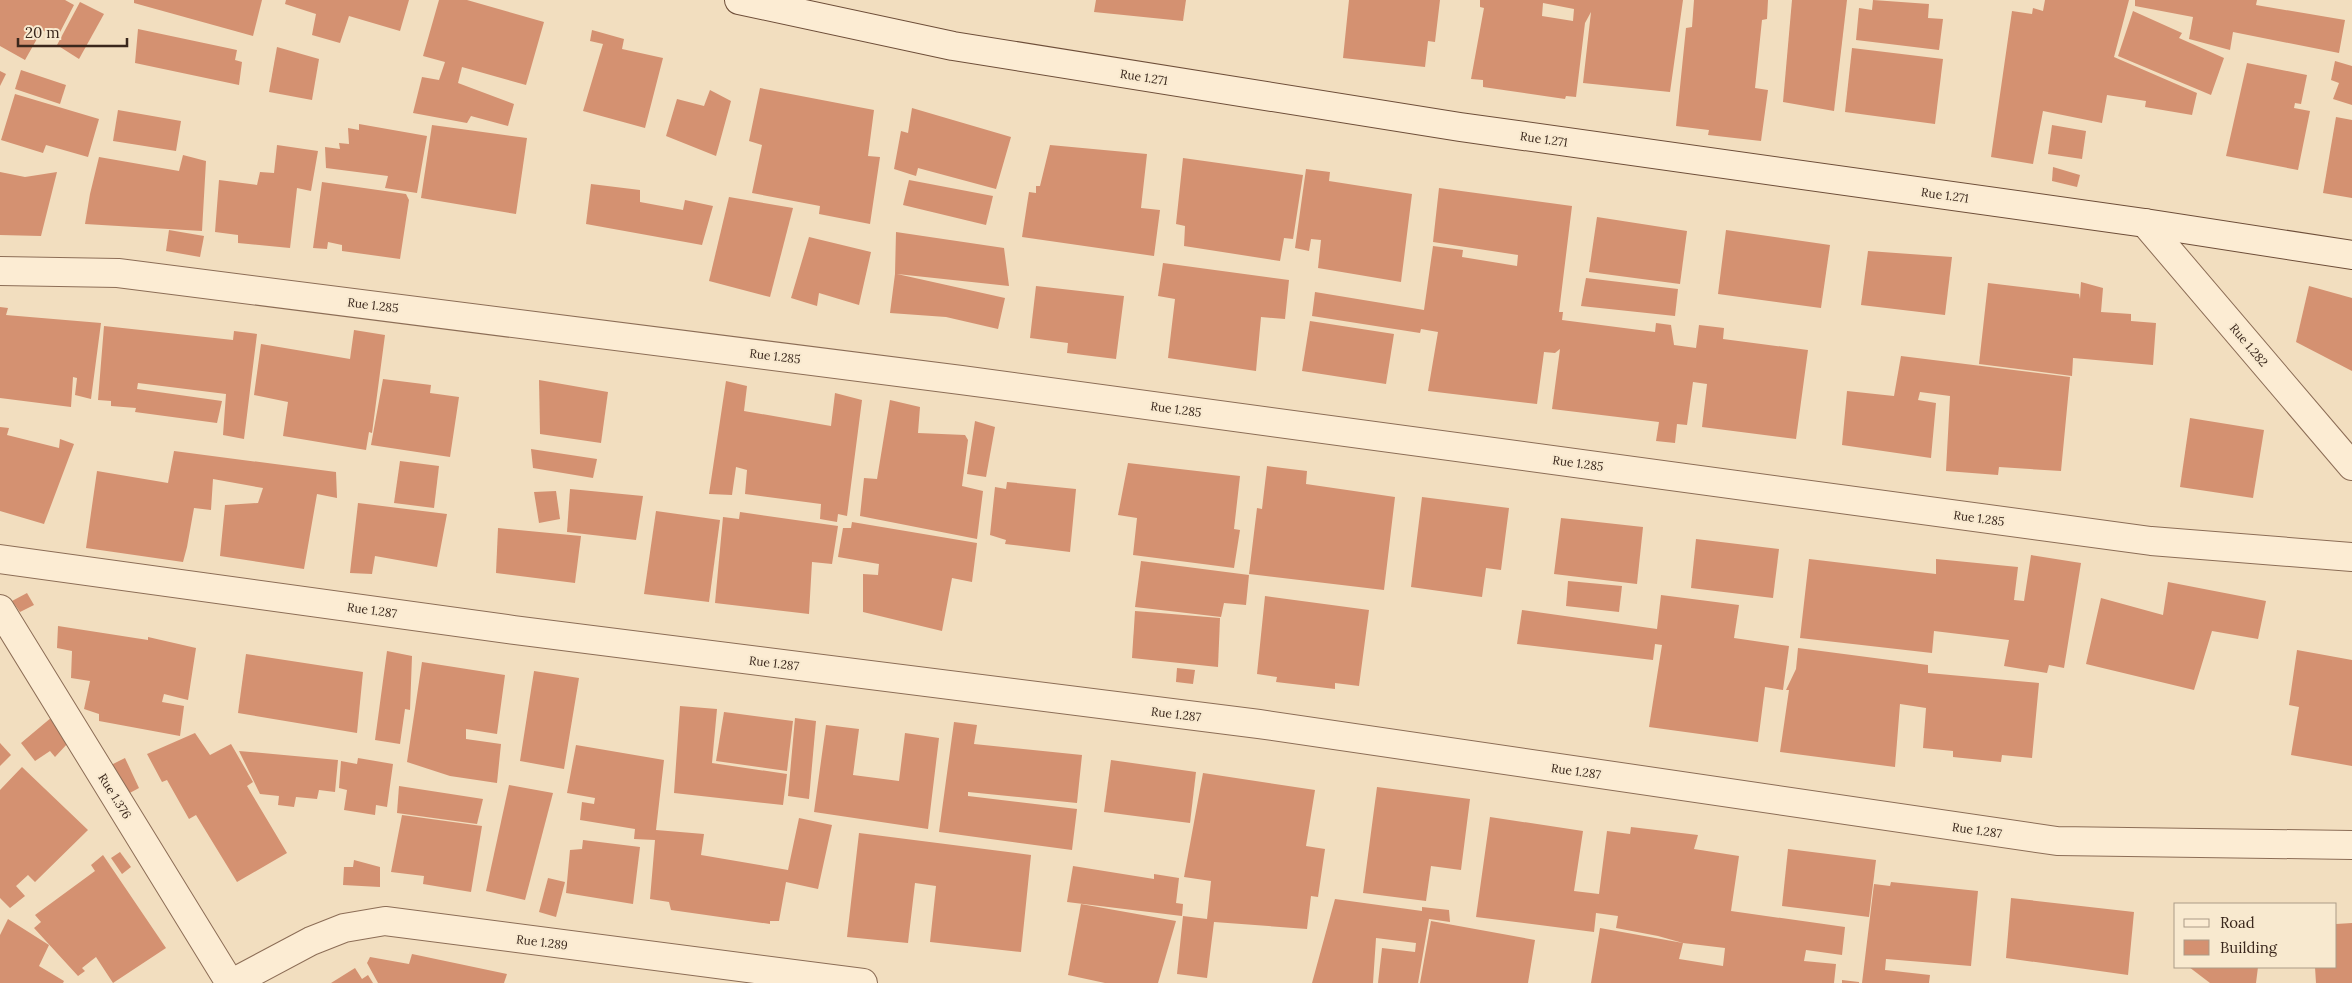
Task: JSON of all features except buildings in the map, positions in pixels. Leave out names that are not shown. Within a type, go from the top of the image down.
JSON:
[{"type":"street","name":"Rue 1.271","points":[[739,0],[954,46],[1460,127],[2145,223],[2352,255]]},
{"type":"street","name":"Rue 1.282","points":[[2145,223],[2352,466]]},
{"type":"street","name":"Rue 1.285","points":[[0,271],[118,273],[971,381],[2151,541],[2352,557]]},
{"type":"street","name":"Rue 1.287","points":[[0,559],[514,630],[1259,724],[2057,842],[2352,845]]},
{"type":"street","name":"Rue 1.376","points":[[0,609],[231,983]]},
{"type":"street","name":"Rue 1.289","points":[[231,983],[310,941],[344,928],[385,922],[864,983]]}]
